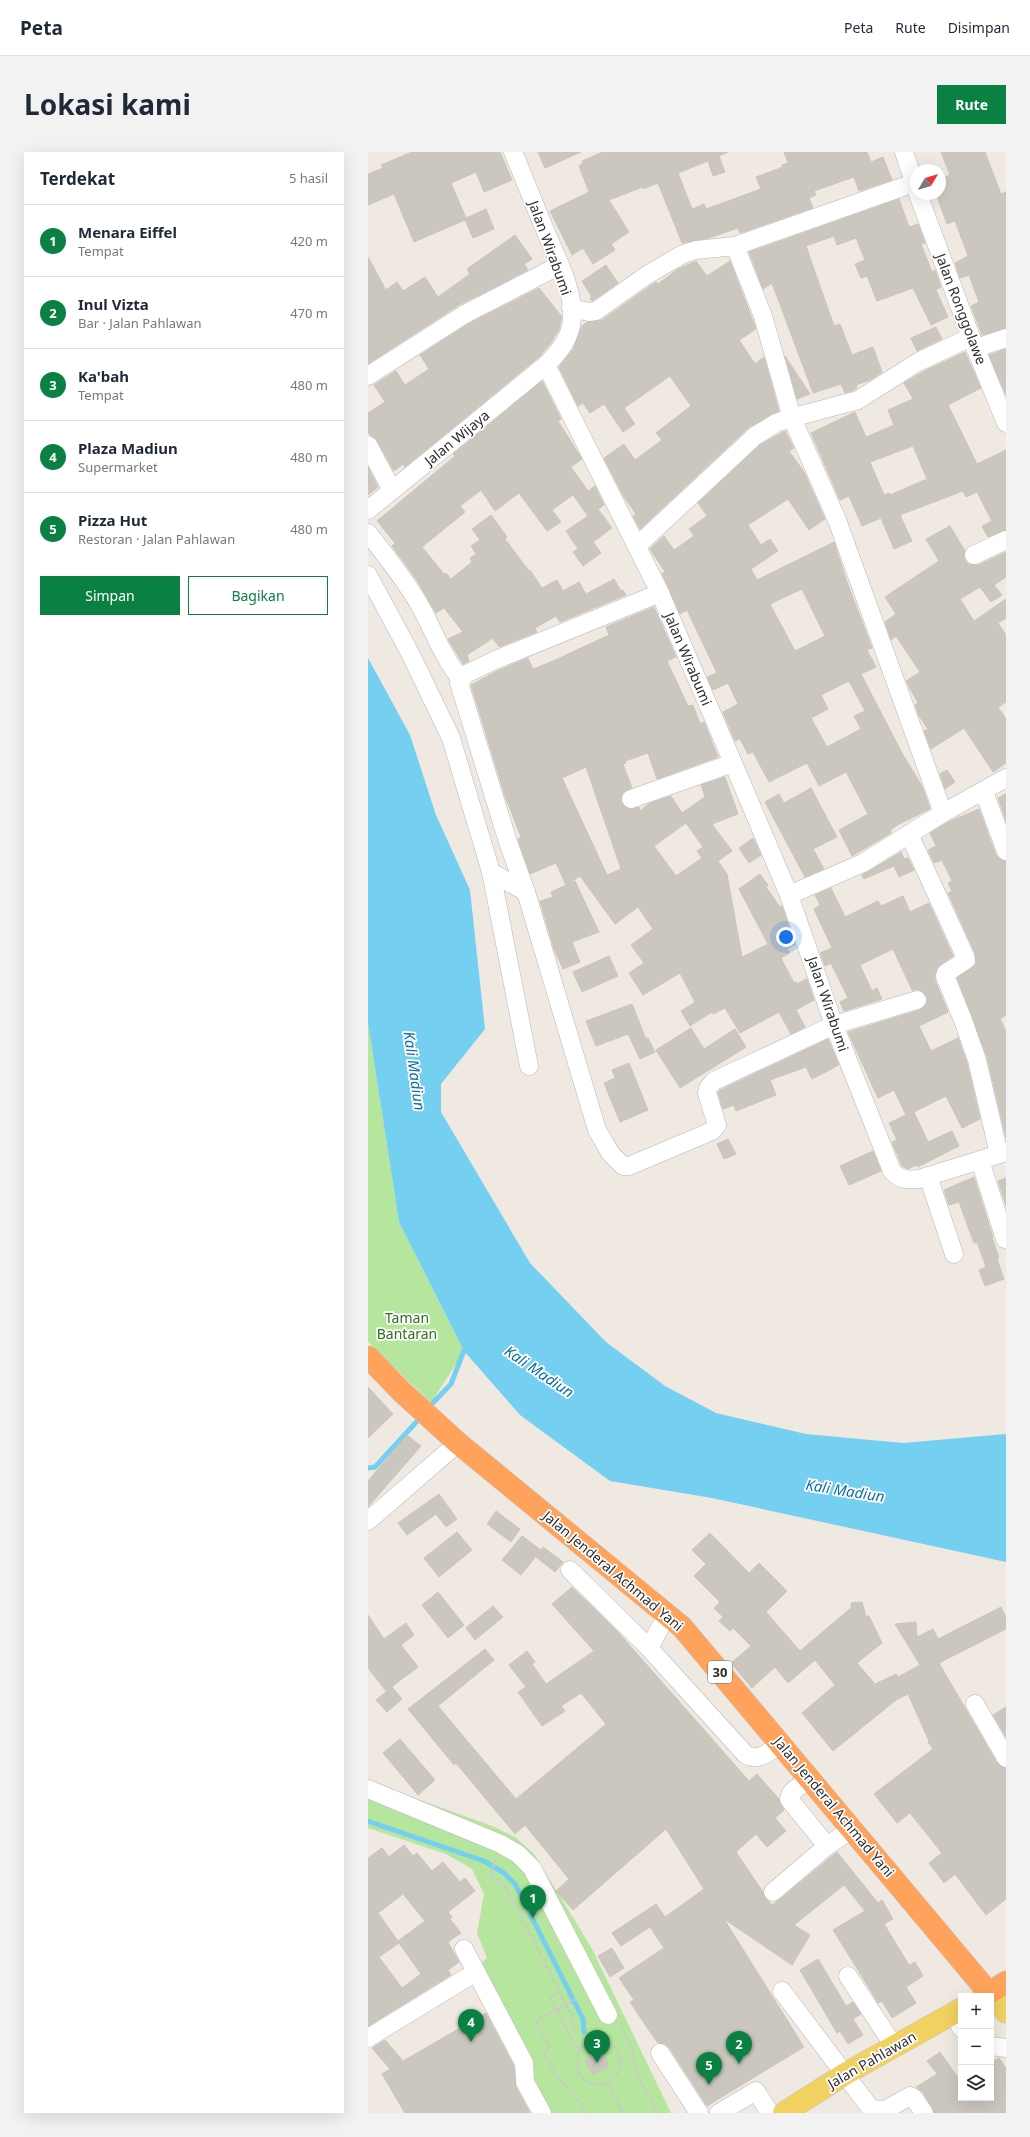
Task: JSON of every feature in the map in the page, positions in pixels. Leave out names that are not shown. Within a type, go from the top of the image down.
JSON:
[{"type":"highway","name":"Jalan Jenderal Achmad Yani","points":[[368,1357],[402,1392],[452,1437],[682,1627],[810,1780],[993,1990]]},
{"type":"main road","points":[[993,1990],[1006,2012]]},
{"type":"main road","name":"Jalan Pahlawan","points":[[784,2113],[845,2074],[894,2046],[958,2017]]},
{"type":"street","name":"Jalan Wirabumi","points":[[513,152],[560,265],[569,292],[572,318],[566,340],[546,365],[660,593],[733,763],[789,895],[834,1025],[892,1171],[898,1177],[907,1180],[928,1176]]},
{"type":"street","name":"Jalan Ronggolawe","points":[[904,152],[910,170]]},
{"type":"street","points":[[571,308],[589,312],[596,311],[647,275],[683,254],[696,250],[735,246],[910,190]]},
{"type":"street","name":"Jalan Ronggolawe","points":[[920,200],[973,343],[1006,423]]},
{"type":"street","points":[[735,246],[763,316],[792,418],[837,520],[943,813]]},
{"type":"street","points":[[368,376],[464,314],[560,265]]},
{"type":"street","points":[[637,546],[755,436],[776,423],[858,400],[918,362],[973,343],[1006,338]]},
{"type":"street","name":"Jalan Wijaya","points":[[368,510],[546,365]]},
{"type":"street","points":[[368,445],[392,490]]},
{"type":"street","points":[[368,533],[395,567],[411,592],[452,670],[461,679]]},
{"type":"street","points":[[974,555],[1006,540]]},
{"type":"street","points":[[368,575],[410,653],[451,738],[490,872],[529,1066]]},
{"type":"street","points":[[660,593],[493,661],[466,674],[461,679],[459,689],[526,892],[597,1130],[612,1154],[623,1166],[629,1166],[716,1128],[717,1126],[707,1093],[708,1088],[714,1081],[834,1025],[917,1000]]},
{"type":"street","points":[[631,799],[733,763]]},
{"type":"street","points":[[789,895],[863,863],[943,813],[984,792],[1006,778]]},
{"type":"street","points":[[984,792],[1006,852]]},
{"type":"street","points":[[909,834],[965,956],[966,960],[946,973],[945,976],[977,1060],[1003,1153],[928,1176],[954,1254]]},
{"type":"street","points":[[490,872],[526,892]]},
{"type":"street","points":[[980,1160],[1005,1239]]},
{"type":"street","points":[[368,1521],[452,1437]]},
{"type":"street","points":[[570,1570],[649,1648],[746,1755],[751,1758],[759,1758],[780,1744]]},
{"type":"street","points":[[649,1648],[668,1615]]},
{"type":"street","points":[[974,1704],[1006,1758]]},
{"type":"street","points":[[810,1780],[793,1791],[789,1799],[827,1846]]},
{"type":"street","points":[[368,1789],[501,1844],[518,1854],[532,1868],[608,2015]]},
{"type":"street","points":[[773,1892],[827,1846],[852,1829]]},
{"type":"street","points":[[464,1949],[524,2063],[525,2082],[542,2113]]},
{"type":"street","points":[[368,2038],[476,1972]]},
{"type":"street","points":[[848,1976],[894,2046]]},
{"type":"street","points":[[782,1991],[870,2109],[885,2110],[910,2096],[914,2098],[924,2113]]},
{"type":"street","points":[[994,2046],[1006,2048]]},
{"type":"street","points":[[660,2054],[700,2113]]},
{"type":"street","points":[[719,2113],[756,2092],[770,2113]]},
{"type":"path","points":[[497,1857],[502,1861]]},
{"type":"path","points":[[495,1861],[490,1876],[500,1882],[507,1889],[571,2014],[576,2033]]},
{"type":"path","points":[[559,1992],[550,1997],[573,2041],[580,2049]]},
{"type":"path","points":[[578,1998],[535,2021],[550,2049],[543,2053],[556,2076],[588,2113]]},
{"type":"path","points":[[600,2040],[611,2044],[618,2053],[620,2064],[616,2075],[607,2082],[596,2084],[585,2080],[578,2071],[576,2060],[580,2049],[589,2042],[600,2040]]},
{"type":"path","points":[[607,2082],[623,2113]]},
{"type":"green space","name":"Taman Bantaran","points":[[368,1023],[399,1222],[464,1351],[431,1403],[368,1342]]},
{"type":"green space","points":[[368,1779],[409,1796],[492,1826],[515,1837],[534,1854],[591,1947],[671,2113],[551,2113],[471,1973],[487,1958],[477,1933],[484,1894],[472,1869],[446,1854],[368,1828]]},
{"type":"water","name":"Kali Madiun","points":[[368,658],[410,735],[436,815],[470,890],[485,1029],[441,1084],[441,1112],[530,1263],[606,1342],[665,1386],[716,1413],[806,1434],[903,1443],[1006,1434],[1006,1562],[712,1498],[610,1481],[520,1415],[464,1351],[399,1222],[368,1023]]},
{"type":"building","points":[[412,152],[500,152],[512,180],[484,192],[476,172],[451,183],[466,218],[486,209],[494,229],[473,238],[465,220],[414,242],[394,194],[368,205],[368,174],[383,168],[381,165]]},
{"type":"building","points":[[538,152],[581,152],[545,168]]},
{"type":"building","points":[[603,152],[728,152],[719,156],[725,172],[713,176],[708,161],[678,173],[692,209],[704,204],[706,209],[761,189],[756,177],[783,167],[782,165],[788,163],[784,152],[867,152],[871,162],[883,157],[892,180],[859,191],[854,177],[814,191],[816,195],[809,198],[813,208],[740,233],[738,228],[709,238],[682,243],[658,183],[643,189],[643,187],[609,200],[629,232],[611,244],[615,250],[593,264],[583,248],[572,255],[550,211],[589,192],[579,166],[583,163],[582,161]]},
{"type":"building","points":[[941,152],[985,152],[1001,194],[1006,192],[1006,328],[982,335],[971,306],[979,302],[969,275],[960,278],[955,263],[968,256],[955,221],[947,224],[938,200],[946,200],[946,177],[950,175]]},
{"type":"building","points":[[899,199],[909,227],[918,224],[925,243],[921,244],[932,272],[935,270],[941,287],[936,290],[948,317],[931,325],[913,288],[877,301],[867,276],[861,278],[855,264],[865,260],[856,238],[837,245],[834,236],[806,246],[834,326],[840,324],[852,355],[873,347],[882,372],[870,380],[856,385],[857,388],[854,390],[845,393],[841,384],[813,393],[772,283],[763,289],[749,252]]},
{"type":"building","points":[[515,235],[532,259],[524,264],[528,270],[459,305],[368,364],[368,257],[386,290],[397,282],[403,291],[425,277],[438,297],[470,274],[467,269]]},
{"type":"building","points":[[696,261],[707,276],[730,261],[756,329],[739,340],[755,364],[764,357],[779,411],[748,428],[640,529],[633,516],[636,514],[624,497],[604,458],[624,444],[635,460],[662,440],[656,433],[691,406],[670,376],[624,408],[635,424],[623,432],[604,404],[590,413],[583,403],[578,406],[559,367],[573,349],[582,326],[587,322],[602,320],[656,282],[658,284],[678,269]]},
{"type":"building","points":[[606,265],[618,283],[592,301],[590,298],[592,297],[582,281]]},
{"type":"building","points":[[539,288],[562,317],[559,329],[551,343],[539,357],[405,467],[403,464],[394,471],[377,440],[368,433],[368,413],[385,402],[374,385],[396,371],[405,385],[429,369],[420,355],[470,323]]},
{"type":"building","points":[[936,327],[942,339],[917,351],[911,338]]},
{"type":"building","points":[[1006,349],[1006,395],[989,355]]},
{"type":"building","points":[[965,352],[981,388],[948,405],[977,464],[1006,450],[1006,530],[988,537],[982,526],[992,521],[977,492],[966,497],[963,491],[900,515],[912,541],[894,549],[881,518],[862,526],[849,496],[840,500],[811,433],[855,412],[866,437],[894,425],[888,410],[913,399],[904,383],[926,370]],"holes":[[[913,446],[927,479],[890,495],[889,493],[884,495],[870,462]]]},
{"type":"building","points":[[785,356],[810,394],[797,399]]},
{"type":"building","points":[[542,381],[561,419],[558,421],[582,459],[571,467],[588,491],[595,486],[604,505],[598,509],[612,528],[593,542],[601,553],[583,566],[573,552],[578,549],[566,531],[588,516],[573,495],[552,510],[561,522],[547,531],[519,493],[495,511],[481,490],[460,506],[465,512],[422,547],[445,575],[446,573],[451,579],[472,562],[470,558],[476,554],[471,546],[480,540],[472,529],[491,515],[507,537],[505,539],[529,571],[530,570],[542,588],[557,580],[563,591],[579,582],[586,594],[614,579],[621,591],[623,590],[626,595],[560,622],[556,616],[535,628],[537,632],[499,647],[493,638],[467,655],[469,661],[463,664],[448,639],[463,632],[444,608],[436,613],[416,579],[392,546],[395,543],[377,521],[455,456],[453,454]]},
{"type":"building","points":[[785,431],[794,448],[789,451],[804,472],[825,519],[809,530],[788,499],[748,525],[761,545],[770,539],[778,551],[751,569],[757,580],[834,542],[847,582],[872,648],[867,650],[876,667],[861,674],[902,753],[922,786],[930,809],[899,824],[890,830],[891,833],[852,856],[839,830],[868,814],[846,772],[819,786],[807,763],[769,782],[753,752],[748,754],[740,739],[735,741],[723,712],[738,704],[728,683],[713,690],[707,677],[717,673],[687,610],[680,614],[662,573],[665,572],[650,549],[664,536],[674,550],[694,536],[689,529],[707,516],[698,503],[761,444]],"holes":[[[802,589],[825,636],[795,651],[770,604]],[[849,681],[865,711],[854,716],[861,729],[827,747],[811,718],[828,709],[821,695]]]},
{"type":"building","points":[[368,467],[378,487],[368,495]]},
{"type":"building","points":[[950,526],[965,551],[964,559],[968,564],[978,565],[1006,552],[1006,577],[994,585],[1002,595],[991,602],[980,587],[960,599],[974,621],[1006,599],[1006,618],[998,623],[1006,635],[1006,702],[998,707],[1006,719],[1006,763],[993,772],[964,728],[931,749],[924,731],[928,729],[919,716],[915,705],[918,703],[906,681],[920,672],[896,636],[891,640],[885,622],[896,614],[885,597],[939,561],[926,539]]},
{"type":"building","points":[[654,607],[676,657],[667,661],[688,706],[693,705],[700,724],[704,722],[718,757],[657,779],[648,753],[625,761],[626,763],[623,764],[632,788],[623,792],[621,802],[629,809],[639,807],[640,811],[650,803],[671,796],[682,813],[705,797],[701,785],[725,777],[738,814],[712,824],[732,851],[718,861],[727,874],[742,957],[768,944],[739,889],[760,874],[768,885],[766,887],[780,907],[782,906],[795,945],[787,949],[790,953],[781,958],[794,983],[796,982],[797,984],[807,979],[814,1000],[796,1010],[805,1027],[791,1034],[779,1012],[740,1033],[725,1008],[713,1014],[712,1012],[690,1026],[681,1011],[695,1002],[680,973],[643,995],[629,973],[644,963],[631,945],[653,929],[638,907],[615,924],[580,876],[566,885],[556,863],[530,874],[518,839],[521,837],[505,796],[471,685],[497,671],[528,658],[533,669],[551,662],[609,635],[606,627]],"holes":[[[586,767],[621,869],[607,875],[562,778]],[[686,823],[703,847],[697,851],[702,858],[676,876],[654,846]]]},
{"type":"building","points":[[947,770],[955,782],[945,789],[940,774]]},
{"type":"building","points":[[811,788],[837,837],[813,849],[824,869],[805,877],[765,802],[779,794],[784,803]]},
{"type":"building","points":[[1006,794],[1006,821],[998,798]]},
{"type":"building","points":[[979,809],[996,855],[1000,859],[1006,861],[1006,1015],[1000,1019],[1006,1032],[1006,1138],[987,1057],[957,978],[976,964],[975,953],[948,893],[952,891],[948,883],[952,881],[942,860],[934,863],[928,850],[936,846],[930,833],[948,822]]},
{"type":"building","points":[[753,838],[761,855],[749,863],[739,848]]},
{"type":"building","points":[[901,852],[904,859],[908,858],[914,870],[899,877],[894,866],[864,879],[862,875]]},
{"type":"building","points":[[575,881],[599,932],[572,942],[580,962],[563,969],[554,949],[540,901],[553,897],[551,892]]},
{"type":"building","points":[[831,888],[845,917],[878,901],[881,906],[903,896],[910,912],[929,903],[953,956],[940,965],[935,973],[935,980],[948,1012],[919,1026],[931,1051],[958,1038],[967,1063],[980,1119],[962,1128],[946,1096],[914,1112],[928,1142],[952,1131],[959,1146],[918,1167],[916,1165],[908,1169],[902,1166],[892,1142],[897,1140],[889,1123],[906,1115],[894,1090],[878,1098],[848,1032],[920,1010],[927,1003],[927,997],[920,990],[912,990],[893,949],[860,965],[872,991],[877,988],[882,999],[844,1011],[840,1002],[848,998],[831,963],[825,966],[820,953],[832,948],[814,909],[820,905],[815,895]]},
{"type":"building","points":[[609,956],[618,976],[582,992],[573,972]]},
{"type":"building","points":[[632,1004],[646,1039],[648,1038],[655,1052],[640,1059],[628,1034],[596,1046],[586,1021]]},
{"type":"building","points":[[691,1028],[704,1049],[735,1029],[746,1047],[680,1088],[656,1050]]},
{"type":"building","points":[[828,1039],[839,1065],[812,1079],[806,1067],[770,1080],[776,1095],[736,1111],[734,1105],[723,1109],[718,1093],[720,1090]]},
{"type":"building","points":[[629,1063],[648,1110],[620,1122],[604,1083],[615,1078],[612,1070]]},
{"type":"building","points":[[728,1139],[736,1154],[724,1159],[717,1144]]},
{"type":"building","points":[[873,1151],[881,1171],[849,1185],[840,1166]]},
{"type":"building","points":[[974,1177],[993,1237],[999,1258],[997,1259],[1004,1279],[985,1286],[979,1270],[986,1267],[977,1242],[974,1243],[959,1202],[949,1205],[944,1190]]},
{"type":"building","points":[[1006,1178],[1006,1206],[998,1181]]},
{"type":"building","points":[[368,1387],[393,1414],[368,1438]]},
{"type":"building","points":[[407,1435],[421,1446],[368,1507],[368,1481]]},
{"type":"building","points":[[439,1494],[457,1519],[446,1527],[436,1514],[407,1535],[398,1523]]},
{"type":"building","points":[[496,1511],[520,1529],[511,1542],[487,1524]]},
{"type":"building","points":[[457,1532],[472,1550],[439,1577],[424,1558]]},
{"type":"building","points":[[710,1533],[749,1573],[759,1563],[787,1591],[766,1612],[800,1651],[851,1608],[851,1603],[862,1602],[866,1616],[869,1616],[882,1643],[857,1663],[875,1684],[896,1674],[898,1677],[920,1665],[895,1624],[916,1622],[917,1637],[933,1629],[938,1639],[1001,1607],[1006,1617],[1006,1629],[939,1663],[997,1763],[1006,1768],[1006,1899],[986,1915],[955,1874],[944,1883],[929,1863],[942,1853],[910,1813],[897,1823],[874,1794],[933,1749],[928,1742],[929,1741],[908,1694],[896,1700],[833,1751],[802,1713],[835,1685],[815,1660],[788,1683],[775,1667],[752,1688],[731,1663],[751,1646],[733,1628],[730,1631],[719,1621],[723,1617],[714,1608],[720,1602],[694,1576],[706,1564],[692,1550]]},
{"type":"building","points":[[522,1536],[541,1550],[521,1575],[502,1560]]},
{"type":"building","points":[[543,1547],[563,1562],[555,1572],[536,1557]]},
{"type":"building","points":[[572,1587],[618,1632],[749,1781],[757,1774],[779,1799],[784,1810],[775,1818],[786,1831],[767,1847],[756,1834],[736,1852],[763,1892],[765,1898],[772,1905],[837,1852],[878,1903],[882,1900],[893,1919],[884,1924],[909,1965],[915,1962],[923,1976],[906,1987],[916,2003],[892,2018],[882,2001],[878,2003],[833,1930],[865,1911],[844,1885],[794,1925],[810,1935],[792,1965],[724,1919],[804,2047],[707,2106],[669,2047],[658,2043],[650,2032],[630,2002],[634,2000],[619,1978],[664,1948],[650,1927],[621,1946],[612,1933],[656,1904],[665,1917],[704,1889],[666,1829],[573,1910],[556,1891],[569,1879],[525,1825],[515,1834],[456,1763],[454,1765],[408,1709],[485,1649],[494,1660],[438,1706],[516,1799],[606,1724],[581,1693],[561,1706],[565,1711],[542,1726],[518,1692],[526,1687],[509,1665],[527,1651],[535,1662],[532,1664],[546,1684],[594,1651],[552,1604]]},
{"type":"building","points":[[438,1592],[464,1625],[448,1638],[422,1605]]},
{"type":"building","points":[[493,1606],[503,1617],[475,1640],[466,1628]]},
{"type":"building","points":[[368,1615],[384,1639],[406,1623],[414,1635],[401,1645],[418,1667],[386,1691],[368,1668]]},
{"type":"building","points":[[392,1687],[402,1699],[387,1712],[376,1700]]},
{"type":"building","points":[[1006,1707],[1006,1737],[993,1715]]},
{"type":"building","points":[[400,1739],[435,1780],[418,1795],[383,1753]]},
{"type":"building","points":[[404,1845],[413,1856],[417,1853],[432,1871],[443,1862],[460,1882],[465,1878],[475,1891],[448,1912],[452,1917],[450,1919],[461,1933],[448,1942],[459,1962],[448,1970],[451,1975],[368,2026],[368,1858],[382,1848],[389,1857]],"holes":[[[403,1894],[425,1921],[398,1941],[378,1913]],[[399,1943],[421,1974],[402,1988],[379,1957]]]},
{"type":"building","points":[[612,1948],[624,1968],[610,1977],[598,1956]]},
{"type":"building","points":[[818,1959],[846,2006],[853,2002],[861,2014],[853,2019],[863,2035],[848,2044],[840,2031],[837,2033],[800,1970]]},
{"type":"building","points":[[486,2013],[514,2066],[516,2087],[530,2113],[405,2113],[382,2074],[390,2069],[372,2048],[385,2040],[403,2061]]},
{"type":"building","points":[[601,2051],[609,2066],[593,2075],[585,2060]]},
{"type":"building","points":[[940,2052],[958,2078],[958,2101],[994,2101],[994,2060],[999,2058],[1006,2068],[1006,2113],[934,2113],[923,2092],[916,2087],[937,2074],[927,2061]]},
{"type":"waterway","points":[[427,1409],[451,1384],[466,1345]]},
{"type":"waterway","points":[[368,1468],[375,1467],[421,1417]]},
{"type":"waterway","points":[[368,1821],[484,1861],[504,1873],[515,1884],[583,2019],[584,2032]]},
{"type":"place","name":"Menara Eiffel","points":[[533,1918]]},
{"type":"place","name":"Plaza Madiun","points":[[471,2042]]},
{"type":"place","name":"Ka'bah","points":[[597,2063]]},
{"type":"place","name":"Inul Vizta","points":[[739,2064]]},
{"type":"place","name":"Pizza Hut","points":[[709,2085]]}]
